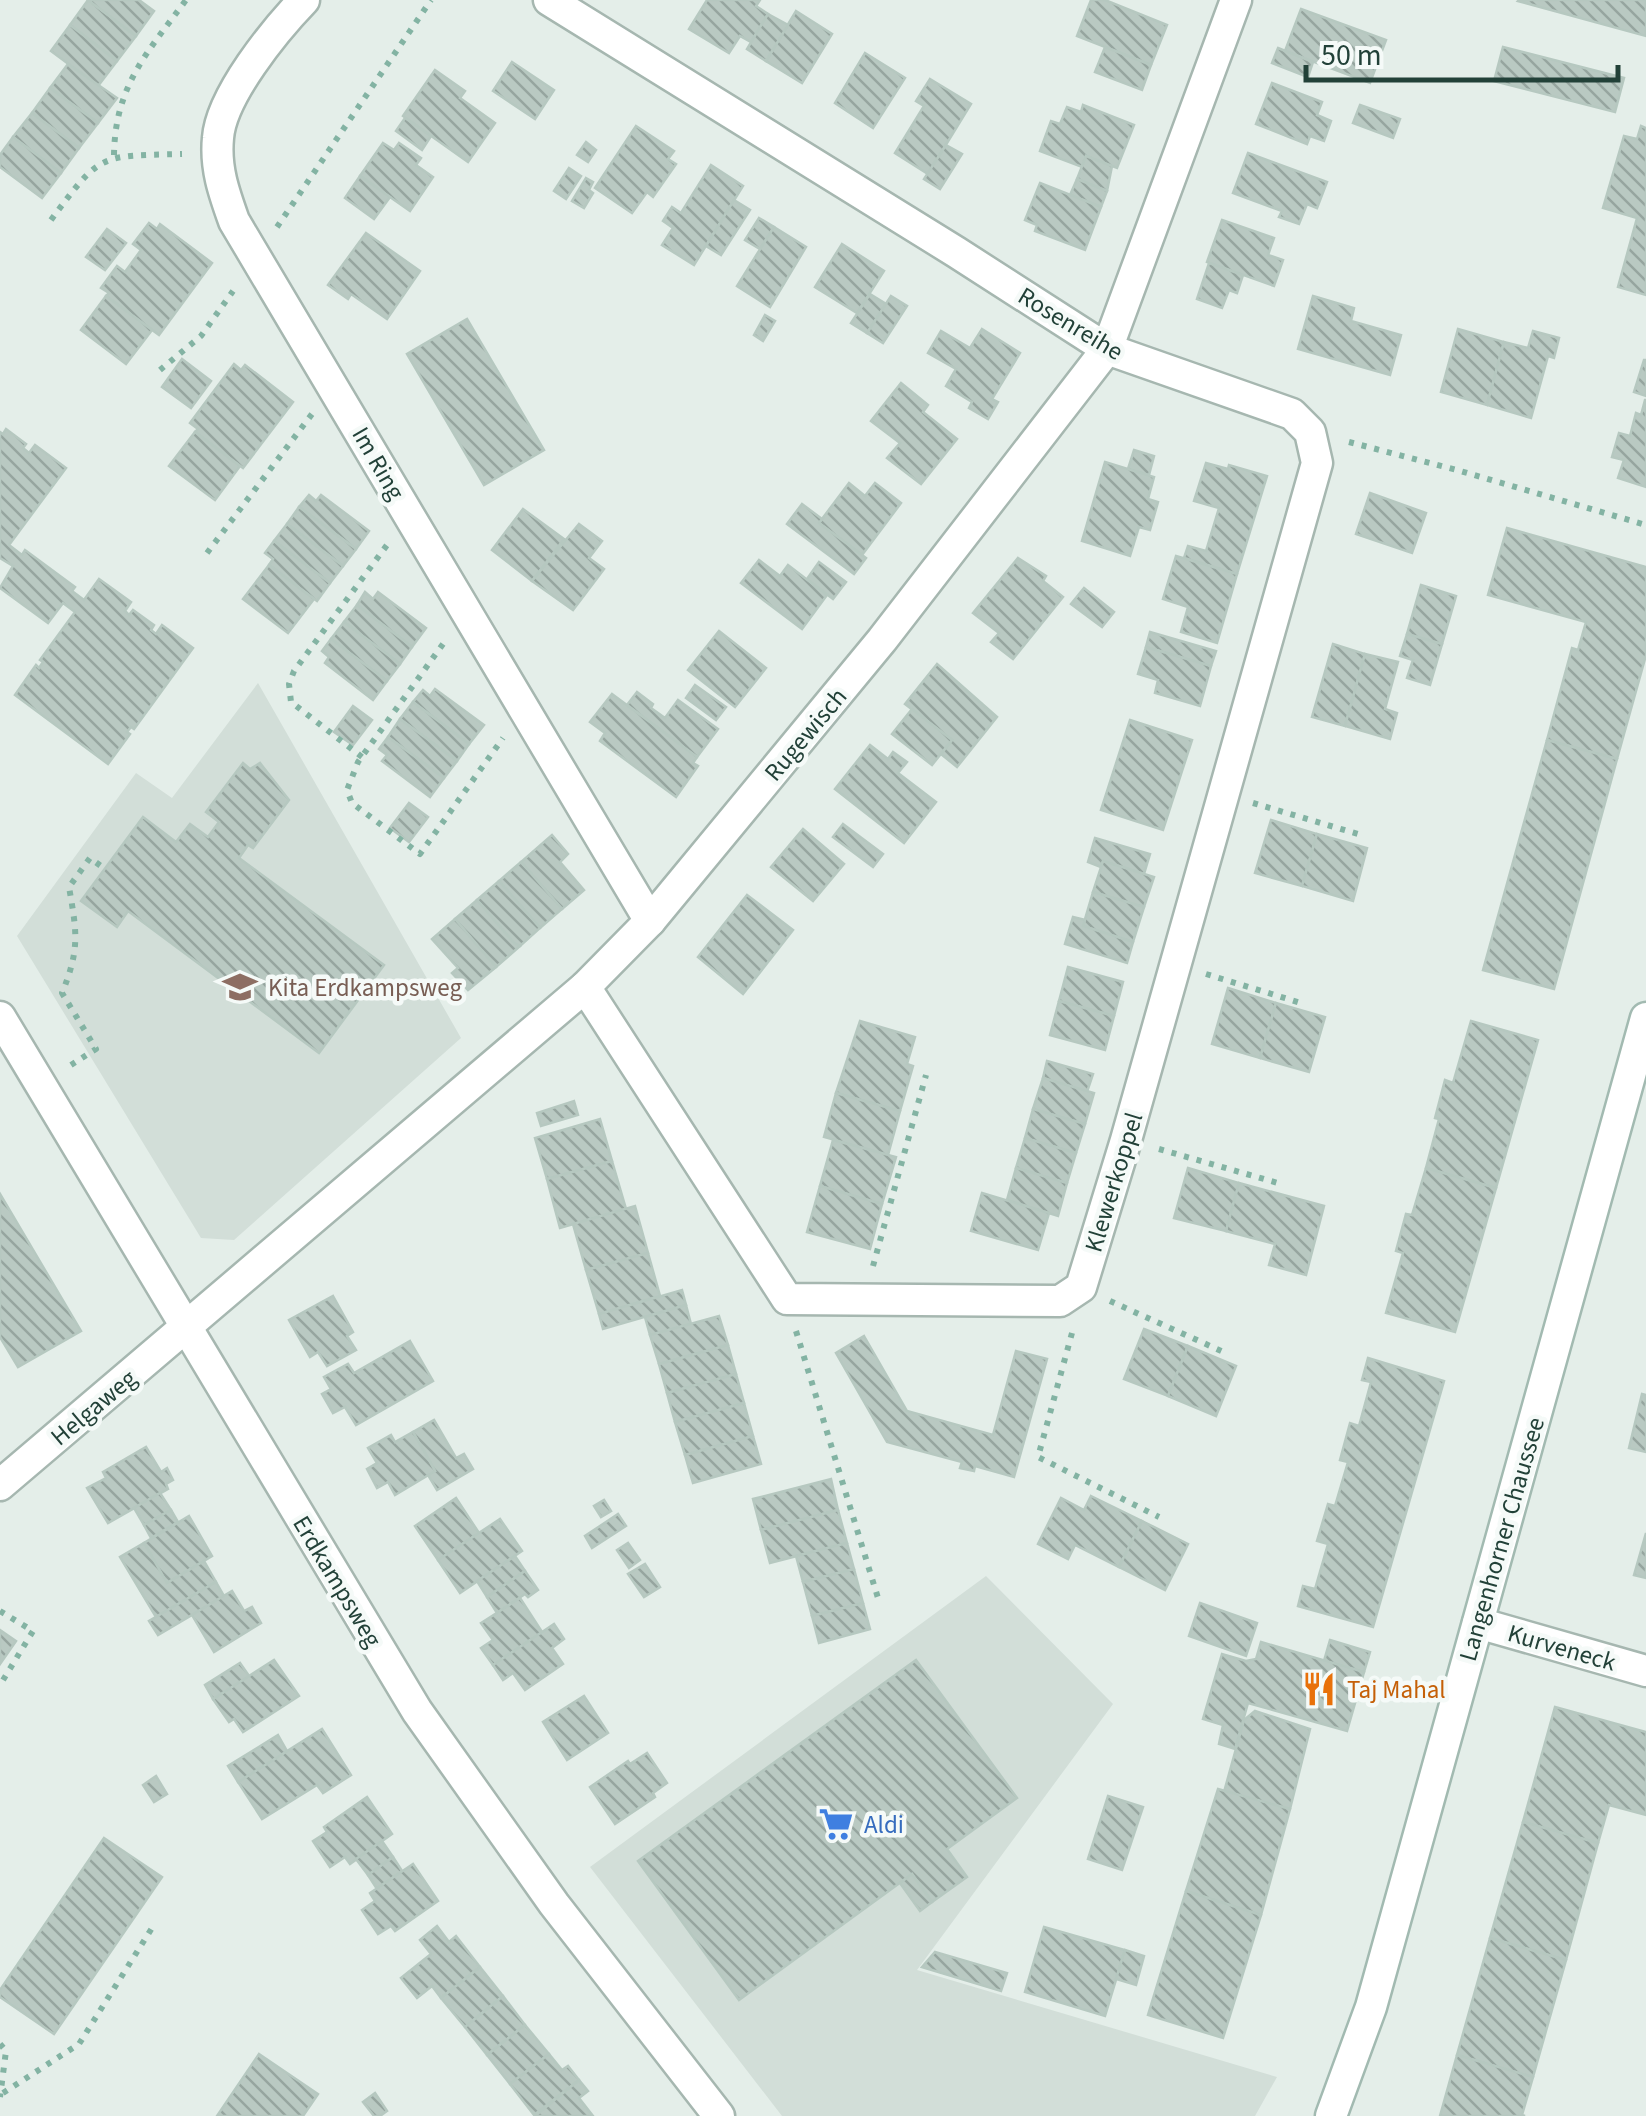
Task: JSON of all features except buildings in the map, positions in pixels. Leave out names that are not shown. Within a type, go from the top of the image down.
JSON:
[{"type":"street","name":"Im Ring","points":[[304,0],[228,102],[218,136],[219,180],[234,221],[650,921]]},
{"type":"street","name":"Rosenreihe","points":[[548,0],[924,231],[1107,349],[1218,390],[1276,406],[1292,414],[1310,432]]},
{"type":"street","name":"Rugewisch","points":[[185,1328],[584,987],[650,921],[882,640],[1107,349],[1236,0]]},
{"type":"street","name":"Klewerkoppel","points":[[1071,1294],[1126,1140],[1317,463],[1310,432]]},
{"type":"street","points":[[584,987],[788,1299],[863,1301],[1071,1294]]},
{"type":"street","name":"Erdkampsweg","points":[[0,1017],[417,1711],[554,1904],[719,2116]]},
{"type":"street","name":"Langenhorner Chaussee","points":[[1330,2116],[1371,2007],[1646,1018]]},
{"type":"street","name":"Helgaweg","points":[[0,1485],[185,1328]]},
{"type":"street","name":"Kurveneck","points":[[1478,1623],[1646,1671]]},
{"type":"path","points":[[114,155],[114,125],[130,76],[186,0]]},
{"type":"path","points":[[160,370],[202,336],[430,0]]},
{"type":"path","points":[[51,220],[85,172],[114,155],[219,153]]},
{"type":"path","points":[[207,552],[334,386]]},
{"type":"path","points":[[1310,432],[1646,525]]},
{"type":"path","points":[[362,757],[291,702],[288,684],[409,515]]},
{"type":"path","points":[[466,611],[362,757],[349,779],[347,790],[352,802],[420,854],[524,708]]},
{"type":"path","points":[[1224,794],[1358,834]]},
{"type":"path","points":[[40,1085],[96,1049],[62,992],[76,958],[69,887],[90,858],[105,870]]},
{"type":"path","points":[[1176,966],[1301,1003]]},
{"type":"path","points":[[863,1301],[926,1075]]},
{"type":"path","points":[[1126,1140],[1278,1183]]},
{"type":"path","points":[[1159,1518],[1038,1457],[1074,1327],[1071,1294],[1228,1354]]},
{"type":"path","points":[[788,1299],[878,1598]]},
{"type":"path","points":[[0,1610],[33,1631],[0,1685]]},
{"type":"path","points":[[1,2095],[78,2044],[152,1928]]},
{"type":"path","points":[[0,2044],[6,2051],[1,2095]]},
{"type":"shaded area","name":"Kita Erdkampsweg","points":[[258,683],[461,1038],[234,1240],[201,1238],[17,936],[136,773],[172,798]]},
{"type":"shaded area","points":[[986,1576],[1113,1704],[917,1970],[1277,2077],[1255,2116],[782,2116],[590,1867]]},
{"type":"place","name":"Kita Erdkampsweg","points":[[240,987]]},
{"type":"place","name":"Taj Mahal","points":[[1319,1689]]},
{"type":"place","name":"Aldi","points":[[836,1824]]}]
